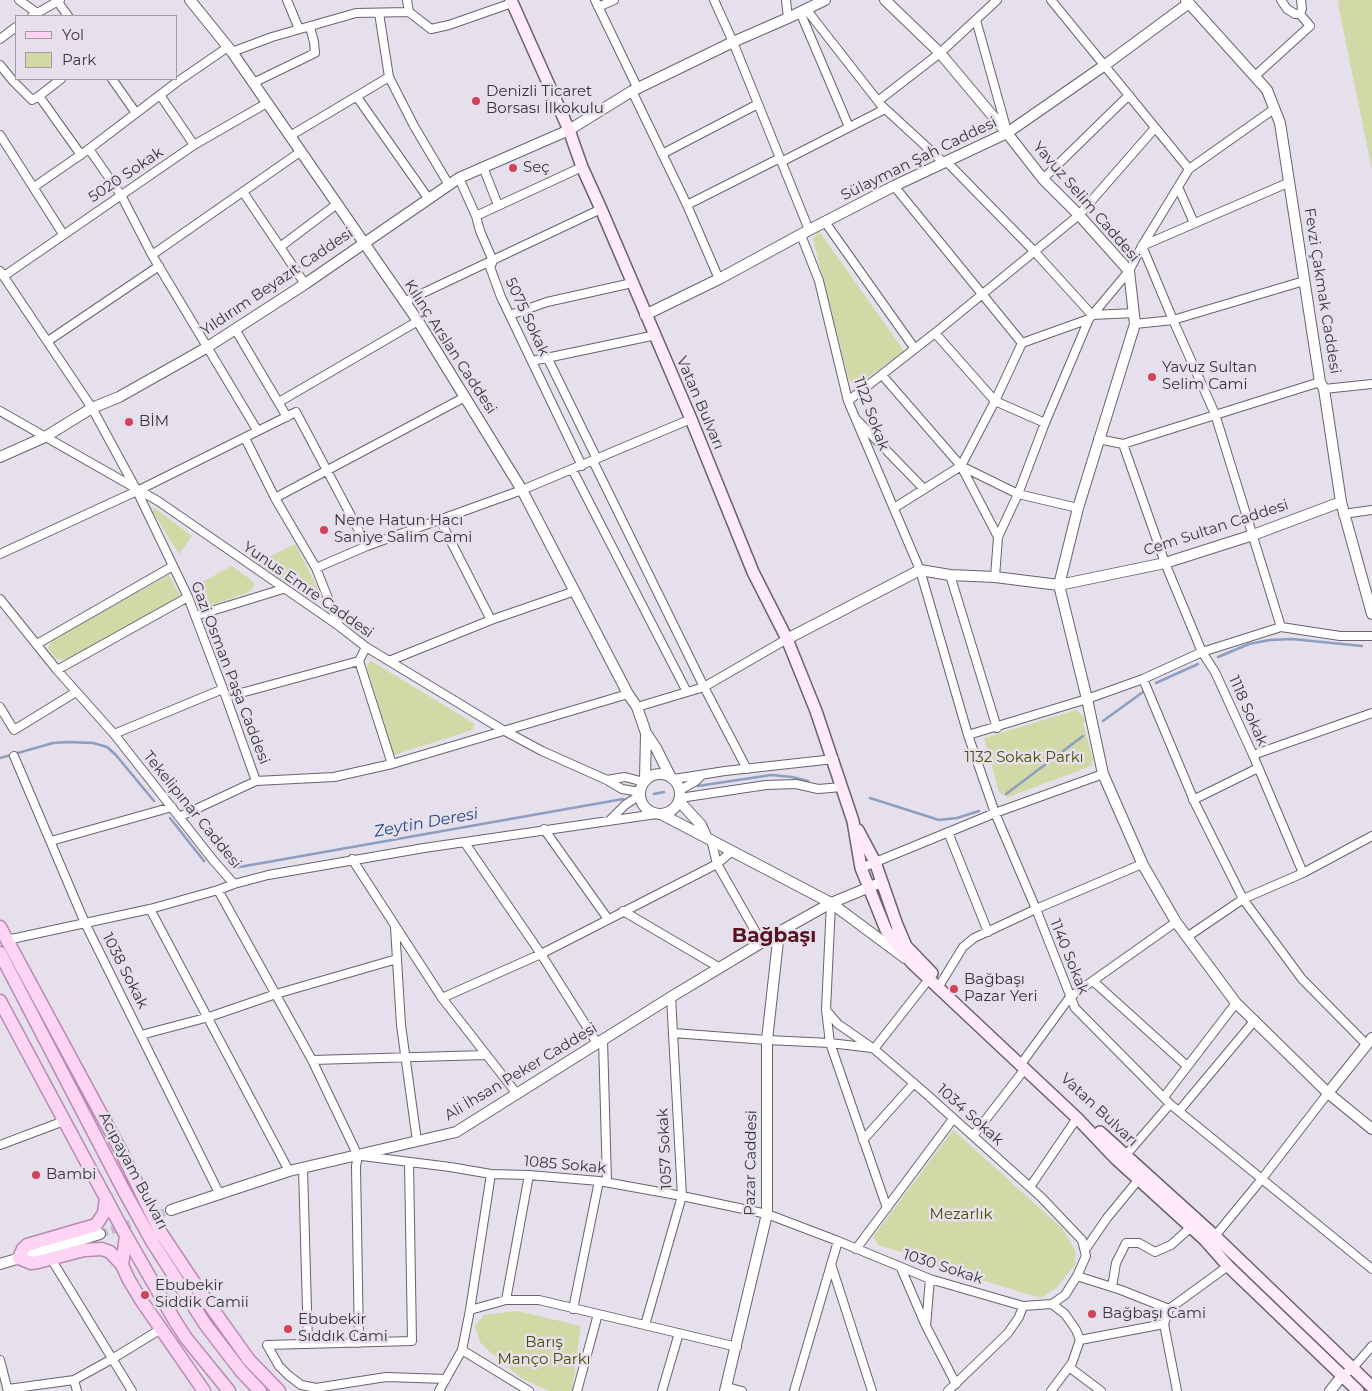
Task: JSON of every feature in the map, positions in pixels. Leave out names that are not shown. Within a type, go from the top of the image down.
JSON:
[{"type":"main road","name":"Vatan Bulvarı","points":[[512,1],[569,130],[582,167],[602,209],[645,315],[656,335],[753,572],[787,640],[834,759],[853,821],[874,862],[906,946],[935,983]]},
{"type":"main road","name":"Vatan Bulvarı","points":[[853,821],[860,868],[886,930],[912,964],[935,983],[1372,1387]]},
{"type":"main road","points":[[0,927],[120,1149],[161,1233],[248,1360],[279,1391]]},
{"type":"main road","name":"Acıpayam Bulvarı","points":[[0,953],[123,1189],[154,1243],[205,1324],[241,1371],[260,1391]]},
{"type":"main road","points":[[0,1001],[126,1236],[186,1338],[229,1391]]},
{"type":"main road","name":"Vatan Bulvarı","points":[[1022,1065],[1120,1156],[1139,1179],[1191,1227],[1210,1238],[1228,1266],[1358,1391]]},
{"type":"main road","points":[[106,1198],[104,1213],[96,1225],[27,1244],[19,1258],[32,1263],[49,1255],[84,1250],[102,1249],[110,1252],[122,1265],[141,1300],[204,1391]]},
{"type":"main road","points":[[122,1265],[126,1236]]},
{"type":"street","points":[[19,0],[34,15],[59,1],[67,15]]},
{"type":"street","name":"Kılınç Arslan Caddesi","points":[[190,0],[230,49],[418,321],[465,396],[522,490],[636,707],[646,733],[672,777]]},
{"type":"street","points":[[287,0],[299,29]]},
{"type":"street","points":[[407,0],[409,12]]},
{"type":"street","points":[[614,0],[596,3],[662,154],[687,205],[718,279]]},
{"type":"street","name":"1122 Sokak","points":[[714,0],[733,42],[780,160],[805,232],[848,401],[920,570]]},
{"type":"street","points":[[786,0],[788,18]]},
{"type":"street","name":"Yıldırım Beyazıt Caddesi","points":[[0,457],[45,437],[92,408],[119,397],[206,348],[305,284],[459,178],[569,130],[635,90],[825,0]]},
{"type":"street","name":"Yavuz Selim Caddesi","points":[[885,0],[940,53],[1043,179],[1130,271],[1135,324],[1098,439],[1078,508],[1059,585]]},
{"type":"street","points":[[878,101],[940,53],[997,0]]},
{"type":"street","points":[[1051,0],[1189,170]]},
{"type":"street","points":[[1255,76],[1310,26],[1300,14],[1295,14],[1287,9],[1281,0]]},
{"type":"street","points":[[1300,14],[1302,8],[1301,0]]},
{"type":"street","points":[[178,79],[230,49],[356,13],[409,12],[430,29],[449,25],[512,1]]},
{"type":"street","name":"Sülayman Şah Caddesi","points":[[645,315],[718,279],[894,186],[1007,133],[1105,65],[1189,1]]},
{"type":"street","name":"Fevzi Çakmak Caddesi","points":[[1189,1],[1267,90],[1280,123],[1343,514],[1372,614]]},
{"type":"street","points":[[803,11],[885,109],[945,162],[1034,251],[1091,317]]},
{"type":"street","points":[[803,11],[849,127]]},
{"type":"street","points":[[379,13],[389,77],[414,126],[449,185]]},
{"type":"street","points":[[976,20],[1007,133]]},
{"type":"street","points":[[253,83],[315,53],[310,26]]},
{"type":"street","points":[[0,39],[15,28]]},
{"type":"street","points":[[0,65],[32,100],[60,80]]},
{"type":"street","points":[[290,136],[389,77]]},
{"type":"street","points":[[113,80],[136,113]]},
{"type":"street","points":[[34,187],[89,149],[160,95],[176,80]]},
{"type":"street","points":[[160,95],[194,145]]},
{"type":"street","points":[[1043,179],[1128,95]]},
{"type":"street","points":[[39,96],[81,155]]},
{"type":"street","points":[[357,97],[428,198]]},
{"type":"street","name":"5020 Sokak","points":[[2,274],[194,145],[267,103]]},
{"type":"street","points":[[662,154],[758,104]]},
{"type":"street","points":[[994,577],[998,537],[1018,494],[1045,423],[1091,317],[1130,271],[1142,246],[1189,170],[1274,108]]},
{"type":"street","points":[[687,205],[885,109]]},
{"type":"street","points":[[848,401],[935,333],[1079,215],[1154,128]]},
{"type":"street","points":[[0,136],[63,234]]},
{"type":"street","points":[[89,149],[121,195],[152,255],[206,348],[257,430]]},
{"type":"street","points":[[152,255],[300,152]]},
{"type":"street","points":[[483,166],[498,206]]},
{"type":"street","points":[[476,216],[582,167]]},
{"type":"street","name":"5075 Sokak","points":[[459,178],[493,260],[490,267],[510,315],[582,466]]},
{"type":"street","points":[[1142,246],[1290,182]]},
{"type":"street","points":[[894,186],[1022,343]]},
{"type":"street","points":[[1178,187],[1194,223]]},
{"type":"street","points":[[243,192],[305,284]]},
{"type":"street","points":[[280,247],[337,204]]},
{"type":"street","points":[[404,302],[602,209]]},
{"type":"street","points":[[825,222],[915,349]]},
{"type":"street","points":[[1142,246],[1215,414],[1281,627]]},
{"type":"street","points":[[48,341],[159,266]]},
{"type":"street","name":"Gazi Osman Paşa Caddesi","points":[[2,274],[92,408],[137,490],[188,597],[256,781],[334,777],[392,764],[628,694]]},
{"type":"street","points":[[1135,324],[1173,320],[1304,281]]},
{"type":"street","points":[[510,315],[547,302],[632,283]]},
{"type":"street","points":[[894,508],[961,466],[995,401],[1022,343],[1091,317],[1134,313]]},
{"type":"street","points":[[279,402],[418,321]]},
{"type":"street","points":[[235,329],[287,417]]},
{"type":"street","points":[[935,333],[995,401],[1045,423]]},
{"type":"street","points":[[532,361],[656,335]]},
{"type":"street","points":[[547,358],[704,687],[747,769]]},
{"type":"street","points":[[882,375],[961,466],[998,537]]},
{"type":"street","points":[[1098,439],[1123,444],[1215,414],[1322,385],[1372,384]]},
{"type":"street","points":[[275,498],[465,396]]},
{"type":"street","name":"Yunus Emre Caddesi","points":[[0,410],[158,502],[339,626],[366,647],[503,730],[542,751],[608,780],[625,777],[642,787]]},
{"type":"street","points":[[0,554],[137,490],[296,412],[367,546]]},
{"type":"street","points":[[855,418],[924,489]]},
{"type":"street","points":[[316,568],[367,546],[522,490],[691,419]]},
{"type":"street","points":[[245,438],[275,498],[316,568],[339,626]]},
{"type":"street","name":"1118 Sokak","points":[[1123,444],[1165,563],[1202,652],[1215,672],[1253,755],[1303,873]]},
{"type":"street","points":[[961,466],[1018,494],[1078,508]]},
{"type":"street","points":[[572,470],[687,692]]},
{"type":"street","name":"Cem Sultan Caddesi","points":[[920,570],[950,575],[994,577],[1059,585],[1165,563],[1253,535],[1341,502]]},
{"type":"street","points":[[1343,514],[1372,510]]},
{"type":"street","points":[[440,520],[491,620]]},
{"type":"street","points":[[37,644],[173,566]]},
{"type":"street","points":[[636,707],[704,687],[787,640],[920,570]]},
{"type":"street","name":"1140 Sokak","points":[[920,570],[968,735],[995,813],[1036,909],[1074,1008],[1170,1104],[1372,1269]]},
{"type":"street","points":[[950,575],[997,728]]},
{"type":"street","points":[[1059,585],[1088,699],[1103,774],[1142,864],[1176,922],[1236,1003],[1328,1093],[1372,1129]]},
{"type":"street","points":[[195,616],[283,589]]},
{"type":"street","points":[[389,661],[491,620],[575,591]]},
{"type":"street","points":[[57,670],[188,597]]},
{"type":"street","name":"Tekelipınar Caddesi","points":[[0,599],[57,670],[114,734],[234,884],[352,859],[611,819],[658,814]]},
{"type":"street","points":[[968,735],[997,728],[1088,699],[1144,679],[1202,652],[1281,627],[1340,636],[1372,636]]},
{"type":"street","points":[[366,647],[359,661],[392,764]]},
{"type":"street","points":[[114,734],[225,693],[359,661]]},
{"type":"street","points":[[1144,679],[1194,800],[1245,901],[1302,979],[1370,1041],[1261,1180],[1210,1238]]},
{"type":"street","points":[[0,707],[14,730],[76,692]]},
{"type":"street","points":[[1253,755],[1372,713]]},
{"type":"street","name":"Kılınç Arslan Caddesi","points":[[642,787],[646,733]]},
{"type":"street","name":"1038 Sokak","points":[[14,756],[85,923],[220,1195]]},
{"type":"street","points":[[611,819],[654,774],[672,777],[702,776],[725,770],[834,759]]},
{"type":"street","points":[[1194,800],[1258,768]]},
{"type":"street","points":[[860,868],[995,813],[1103,774]]},
{"type":"street","points":[[658,814],[671,811],[680,796],[702,776]]},
{"type":"street","points":[[672,777],[680,796],[701,825],[708,838],[717,864],[762,943]]},
{"type":"street","points":[[179,817],[256,781]]},
{"type":"street","points":[[680,796],[766,785],[796,784],[818,789],[842,787]]},
{"type":"street","points":[[642,787],[643,805],[651,812],[708,838],[831,903],[912,964]]},
{"type":"street","points":[[51,841],[172,807]]},
{"type":"street","points":[[544,830],[608,919]]},
{"type":"street","points":[[948,832],[988,932]]},
{"type":"street","points":[[1186,936],[1245,901],[1372,836]]},
{"type":"street","points":[[465,842],[600,1041],[607,1182]]},
{"type":"street","points":[[442,998],[541,954],[717,864],[732,851]]},
{"type":"street","points":[[352,859],[442,998],[516,1094]]},
{"type":"street","points":[[672,1033],[830,1043],[874,1049],[935,983],[963,947],[974,938],[1036,909],[1142,864]]},
{"type":"street","name":"Ali İhsan Peker Caddesi","points":[[171,1210],[303,1168],[456,1132],[671,997],[779,932],[831,903],[882,882]]},
{"type":"street","points":[[7,940],[150,909],[234,884]]},
{"type":"street","points":[[218,890],[312,1060],[358,1156],[356,1166],[358,1343]]},
{"type":"street","points":[[831,903],[826,1010],[830,1043],[887,1208]]},
{"type":"street","points":[[150,909],[209,1017],[289,1172]]},
{"type":"street","points":[[623,912],[720,968]]},
{"type":"street","points":[[973,1136],[1070,998],[1176,922]]},
{"type":"street","points":[[395,925],[401,1024],[417,1141]]},
{"type":"street","name":"Pazar Caddesi","points":[[726,1389],[767,1214],[767,1040],[779,932]]},
{"type":"street","points":[[141,1035],[209,1017],[276,994],[397,958]]},
{"type":"street","points":[[1093,981],[1187,1066]]},
{"type":"street","name":"1057 Sokak","points":[[645,1325],[682,1196],[671,997]]},
{"type":"street","points":[[1164,1097],[1236,1003]]},
{"type":"street","name":"1034 Sokak","points":[[826,1010],[838,1024],[874,1049],[1030,1187],[1082,1240],[1085,1250]]},
{"type":"street","points":[[1179,1111],[1255,1020]]},
{"type":"street","points":[[312,1060],[486,1055]]},
{"type":"street","points":[[864,1140],[914,1083]]},
{"type":"street","points":[[1120,1156],[1170,1104]]},
{"type":"street","points":[[856,1249],[954,1118]]},
{"type":"street","points":[[1030,1187],[1077,1118]]},
{"type":"street","points":[[0,1145],[64,1121]]},
{"type":"street","name":"1085 Sokak","points":[[358,1156],[491,1174],[529,1175],[607,1182],[767,1214]]},
{"type":"street","points":[[409,1162],[412,1341],[267,1345],[279,1366],[288,1375],[301,1385],[316,1388],[386,1377],[446,1379]]},
{"type":"street","points":[[303,1168],[308,1344]]},
{"type":"street","points":[[439,1391],[462,1350],[491,1174]]},
{"type":"street","points":[[506,1300],[529,1175]]},
{"type":"street","points":[[1051,1391],[1069,1367],[1080,1340],[1076,1330],[1065,1314],[1052,1304],[1065,1295],[1077,1276],[1086,1256],[1085,1250],[1107,1218],[1139,1179]]},
{"type":"street","points":[[573,1309],[599,1181]]},
{"type":"street","name":"1030 Sokak","points":[[767,1214],[930,1279],[1023,1306],[1052,1304]]},
{"type":"street","points":[[1112,1287],[1116,1262],[1126,1243],[1139,1243],[1155,1252],[1172,1245],[1191,1227]]},
{"type":"street","points":[[100,1234],[49,1255],[132,1391]]},
{"type":"street","points":[[794,1391],[838,1241]]},
{"type":"street","points":[[0,1264],[19,1258]]},
{"type":"street","points":[[831,1264],[872,1391]]},
{"type":"street","points":[[1177,1391],[1164,1324],[1169,1309],[1228,1266]]},
{"type":"street","points":[[901,1268],[926,1326],[956,1384]]},
{"type":"street","points":[[1077,1276],[1169,1309]]},
{"type":"street","points":[[926,1326],[930,1279]]},
{"type":"street","points":[[470,1310],[506,1300],[539,1300],[737,1346]]},
{"type":"street","points":[[948,1391],[1008,1333],[1023,1306]]},
{"type":"street","points":[[577,1391],[598,1314]]},
{"type":"street","points":[[1080,1340],[1164,1324]]},
{"type":"street","points":[[0,1361],[2,1380],[8,1390],[74,1380],[161,1329]]},
{"type":"street","points":[[662,1391],[679,1333]]},
{"type":"street","points":[[1330,1391],[1372,1346]]},
{"type":"street","points":[[462,1350],[523,1390]]},
{"type":"street","points":[[1069,1367],[1101,1391]]},
{"type":"street","points":[[74,1380],[77,1391]]},
{"type":"street","points":[[726,1389],[742,1391]]},
{"type":"green space","points":[[1338,0],[1372,0],[1372,170],[1339,9]]},
{"type":"green space","points":[[819,231],[904,351],[856,386],[849,380],[813,239]]},
{"type":"green space","points":[[153,507],[192,536],[179,554],[153,512]]},
{"type":"green space","points":[[295,544],[321,594],[314,600],[257,563]]},
{"type":"green space","points":[[232,566],[255,583],[253,588],[249,592],[206,607],[195,586]]},
{"type":"green space","points":[[169,575],[181,598],[66,660],[56,659],[48,648],[53,639]]},
{"type":"green space","points":[[371,661],[475,724],[472,730],[394,755],[367,668]]},
{"type":"green space","name":"1132 Sokak Parkı","points":[[1076,710],[1087,720],[1083,723],[1093,760],[1091,766],[1008,797],[1001,794],[984,738]]},
{"type":"green space","name":"Mezarlık","points":[[953,1130],[1063,1229],[1076,1252],[1075,1265],[1056,1288],[1041,1298],[938,1267],[912,1255],[878,1245],[873,1237]]},
{"type":"green space","name":"Barış Manço Parkı","points":[[518,1311],[581,1326],[572,1391],[549,1391],[521,1378],[480,1342],[475,1326],[484,1315]]},
{"type":"waterway","name":"Zeytin Deresi","points":[[1218,657],[1249,644],[1270,640],[1292,639],[1362,646]]},
{"type":"waterway","name":"Zeytin Deresi","points":[[1156,683],[1198,664]]},
{"type":"waterway","name":"Zeytin Deresi","points":[[1103,721],[1143,692]]},
{"type":"waterway","name":"Zeytin Deresi","points":[[1006,794],[1083,736]]},
{"type":"waterway","name":"Zeytin Deresi","points":[[0,758],[53,743],[93,743],[107,747],[115,754],[154,801]]},
{"type":"waterway","name":"Zeytin Deresi","points":[[698,786],[771,775],[808,781]]},
{"type":"waterway","name":"Zeytin Deresi","points":[[654,794],[664,792]]},
{"type":"waterway","name":"Zeytin Deresi","points":[[870,798],[939,820],[957,818],[979,811]]},
{"type":"waterway","name":"Zeytin Deresi","points":[[234,868],[623,799]]},
{"type":"waterway","name":"Zeytin Deresi","points":[[170,818],[204,861]]},
{"type":"tunnel","points":[[100,1234],[171,1210]]},
{"type":"place","name":"Denizli Ticaret Borsası İlkokulu","points":[[476,101]]},
{"type":"place","name":"Seç","points":[[513,168]]},
{"type":"place","name":"Yavuz Sultan Selim Cami","points":[[1152,377]]},
{"type":"place","name":"BİM","points":[[129,422]]},
{"type":"place","name":"Nene Hatun Hacı Saniye Salim Cami","points":[[324,530]]},
{"type":"place","name":"Bağbaşı Pazar Yeri","points":[[954,989]]},
{"type":"place","name":"Bambi","points":[[36,1175]]},
{"type":"place","name":"Ebubekir Siddik Camii","points":[[145,1295]]},
{"type":"place","name":"Bağbaşı Cami","points":[[1092,1314]]},
{"type":"place","name":"Ebubekir Sıddık Cami","points":[[288,1329]]},
{"type":"district","name":"Bağbaşı","points":[[774,936]]}]
